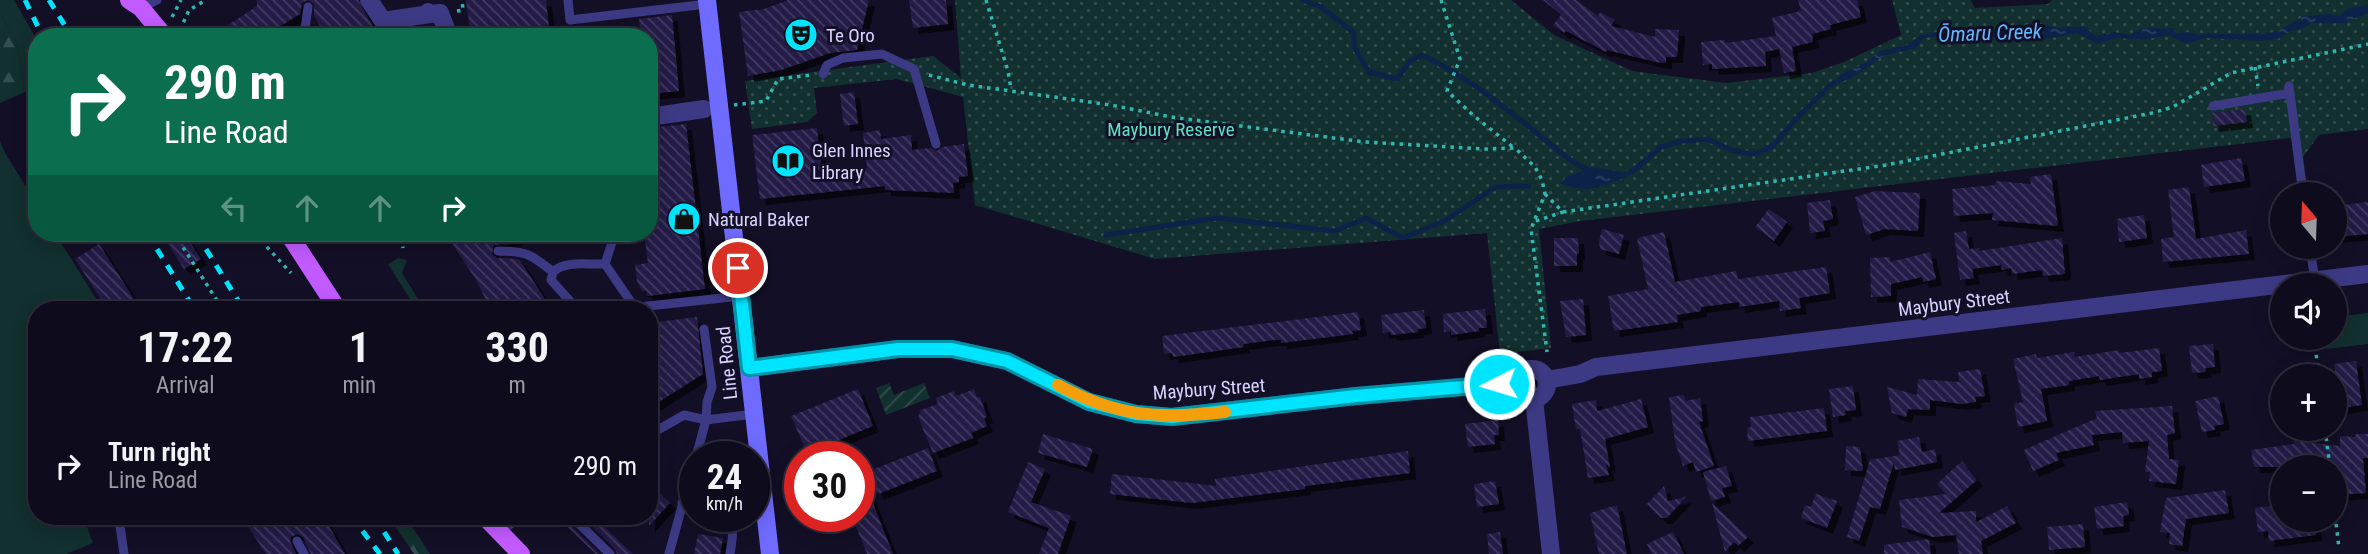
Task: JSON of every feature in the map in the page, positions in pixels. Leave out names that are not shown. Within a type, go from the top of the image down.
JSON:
[{"type":"main road","points":[[142,2],[166,28]]},
{"type":"main road","name":"Line Road","points":[[707,2],[770,554]]},
{"type":"main road","points":[[294,242],[332,301]]},
{"type":"main road","points":[[492,525],[521,554]]},
{"type":"street","points":[[369,0],[383,21],[440,13],[446,28]]},
{"type":"street","points":[[658,116],[704,109]]},
{"type":"street","name":"Maybury Street","points":[[2347,277],[2368,274]]},
{"type":"street","name":"Maybury Street","points":[[1547,380],[1580,374],[1596,367],[2270,286]]},
{"type":"street","name":"Maybury Street","points":[[749,368],[898,349],[952,349],[1007,361],[1089,402],[1136,414],[1172,417],[1356,396],[1516,383]]},
{"type":"street","points":[[1531,368],[1541,371],[1547,380],[1545,393],[1534,399],[1521,395],[1516,383],[1521,373],[1531,368]]},
{"type":"street","points":[[1534,399],[1551,554]]},
{"type":"lane","points":[[568,0],[570,20],[707,2]]},
{"type":"lane","points":[[305,28],[308,7]]},
{"type":"lane","points":[[823,74],[827,65],[843,58],[882,54],[915,69],[936,144]]},
{"type":"lane","points":[[2213,106],[2289,90],[2301,182]]},
{"type":"lane","points":[[612,242],[606,264],[630,301]]},
{"type":"lane","points":[[498,251],[522,251],[553,272]]},
{"type":"lane","points":[[570,301],[551,280],[553,272],[558,267],[569,265],[606,264]]},
{"type":"lane","points":[[658,305],[741,296]]},
{"type":"lane","points":[[700,441],[712,387],[705,328]]},
{"type":"lane","points":[[658,430],[684,415],[706,420],[754,414]]},
{"type":"lane","points":[[669,554],[679,515]]},
{"type":"lane","points":[[121,525],[120,540],[124,554]]},
{"type":"lane","points":[[499,533],[509,525]]},
{"type":"lane","points":[[580,525],[610,554]]},
{"type":"lane","points":[[730,554],[733,532]]},
{"type":"lane","points":[[297,541],[304,554]]},
{"type":"path","points":[[172,18],[181,0]]},
{"type":"path","points":[[176,28],[189,10],[206,0]]},
{"type":"path","points":[[986,0],[1008,71],[1011,90]]},
{"type":"path","points":[[1441,0],[1460,59],[1447,91],[1535,167],[1545,194],[1563,212]]},
{"type":"path","points":[[1534,222],[1563,212],[1874,167],[2152,113],[2173,107],[2231,73],[2368,44]]},
{"type":"path","points":[[2255,67],[2260,98]]},
{"type":"path","points":[[915,69],[968,85],[1171,117],[1365,142],[1485,149],[1515,148]]},
{"type":"path","points":[[730,106],[766,101]]},
{"type":"path","points":[[1545,194],[1531,229],[1547,352]]},
{"type":"path","points":[[180,242],[217,301]]},
{"type":"path","points":[[264,242],[290,271]]},
{"type":"path","points":[[402,242],[403,248]]},
{"type":"path","points":[[2337,532],[2339,548]]},
{"type":"green space","points":[[0,0],[14,0],[30,28],[28,91],[25,92],[17,44],[0,14]]},
{"type":"green space","name":"Maybury Reserve","points":[[955,0],[1511,0],[1554,35],[1632,71],[1726,83],[1812,73],[1844,62],[1901,35],[1892,0],[1971,0],[1975,8],[2048,4],[2052,0],[2368,0],[2368,129],[2319,135],[2303,157],[2306,182],[2297,182],[2291,138],[1580,221],[1539,229],[1551,348],[1500,354],[1487,233],[1155,259],[975,205],[963,97],[897,79],[814,88],[817,113],[807,122],[752,129],[745,81],[933,56],[961,78]]},
{"type":"green space","points":[[0,14],[17,44],[25,92],[0,103]]},
{"type":"green space","points":[[0,141],[28,190],[28,242],[61,242],[97,301],[28,301],[28,525],[86,525],[93,543],[66,554],[0,554]]},
{"type":"green space","points":[[398,258],[407,260],[402,273],[419,301],[411,301],[388,264]]},
{"type":"green space","points":[[2368,313],[2368,344],[2347,346],[2347,316]]},
{"type":"green space","points":[[889,383],[894,395],[924,383],[930,398],[886,415],[876,388]]},
{"type":"green space","points":[[394,525],[411,525],[430,554],[414,554]]},
{"type":"water","points":[[2368,5],[2368,13],[2344,23],[2312,23],[2302,29],[2290,31],[2278,39],[2262,41],[2205,38],[2185,44],[2169,35],[2142,40],[2118,38],[2097,44],[2077,33],[2046,39],[2036,31],[1985,39],[1952,35],[1924,38],[1916,48],[1883,56],[1855,76],[1839,83],[1840,75],[1867,62],[1880,51],[1907,45],[1921,35],[1962,27],[1992,31],[2035,23],[2059,28],[2084,26],[2095,36],[2114,32],[2131,35],[2151,28],[2172,28],[2176,33],[2194,34],[2264,34],[2278,31],[2304,16],[2339,16],[2349,8]]},
{"type":"water","points":[[1593,167],[1622,172],[1624,178],[1593,188],[1560,184],[1564,178]]},
{"type":"building","points":[[257,0],[308,0],[302,3],[300,14],[280,28],[224,28],[257,6]]},
{"type":"building","points":[[308,0],[358,0],[373,27],[321,28],[314,16],[314,4]]},
{"type":"building","points":[[466,0],[546,0],[549,28],[470,28]]},
{"type":"building","name":"Te Oro","points":[[788,0],[869,0],[857,50],[830,53],[781,70],[748,76],[739,12],[764,9]]},
{"type":"building","points":[[909,0],[946,0],[948,24],[913,28]]},
{"type":"building","points":[[1543,0],[1576,0],[1598,16],[1600,12],[1615,20],[1611,26],[1655,37],[1655,29],[1679,30],[1677,57],[1666,57],[1666,63],[1607,50],[1606,52],[1566,31],[1564,33],[1553,25],[1561,15]]},
{"type":"building","points":[[1798,0],[1857,0],[1861,17],[1830,25],[1831,29],[1812,34],[1813,42],[1792,47],[1796,71],[1784,73],[1779,49],[1765,52],[1766,66],[1712,69],[1712,64],[1703,65],[1701,42],[1725,40],[1725,43],[1776,36],[1772,18],[1801,11]]},
{"type":"building","points":[[672,15],[679,91],[658,93],[658,28],[640,28],[639,19]]},
{"type":"building","points":[[854,92],[858,124],[844,126],[840,94]]},
{"type":"building","points":[[2245,109],[2247,122],[2213,126],[2211,113]]},
{"type":"building","points":[[686,124],[705,289],[647,296],[637,281],[635,265],[648,263],[645,242],[658,242],[658,127]]},
{"type":"building","points":[[817,128],[822,174],[867,168],[863,133],[880,130],[881,139],[911,135],[912,150],[931,148],[937,151],[942,147],[964,144],[968,176],[959,177],[959,182],[953,183],[954,193],[885,190],[885,186],[760,199],[752,135]]},
{"type":"building","points":[[2241,158],[2245,181],[2204,187],[2201,165]]},
{"type":"building","points":[[2051,174],[2058,226],[1992,220],[1993,213],[1954,216],[1952,189],[1995,185],[1996,181],[2031,184],[2030,177]]},
{"type":"building","points":[[2189,187],[2196,239],[2246,230],[2249,254],[2163,262],[2161,239],[2174,237],[2168,190]]},
{"type":"building","points":[[1875,191],[1920,193],[1918,231],[1885,229],[1866,235],[1855,197]]},
{"type":"building","points":[[1830,200],[1833,219],[1823,221],[1825,231],[1810,233],[1807,203]]},
{"type":"building","points":[[2368,202],[2368,234],[2347,236],[2347,204]]},
{"type":"building","points":[[1769,209],[1787,222],[1774,241],[1755,227]]},
{"type":"building","points":[[2144,215],[2147,238],[2119,242],[2117,219]]},
{"type":"building","points":[[1602,229],[1624,235],[1619,254],[1600,249]]},
{"type":"building","points":[[1966,231],[1969,249],[1979,248],[1979,251],[2062,238],[2065,274],[2043,276],[2042,270],[2012,274],[2011,268],[2002,270],[2001,265],[1972,269],[1974,278],[1960,280],[1954,233]]},
{"type":"building","points":[[1664,232],[1675,282],[1736,271],[1738,279],[1826,267],[1830,293],[1799,298],[1801,308],[1780,311],[1779,301],[1739,307],[1739,302],[1701,307],[1701,311],[1677,315],[1678,322],[1614,331],[1608,296],[1648,289],[1637,238]]},
{"type":"building","points":[[1554,238],[1578,238],[1577,266],[1554,266]]},
{"type":"building","points":[[167,242],[190,242],[201,259],[184,269]]},
{"type":"building","points":[[451,242],[512,242],[494,245],[492,254],[497,258],[519,259],[546,301],[486,301]]},
{"type":"building","points":[[99,244],[134,299],[102,301],[75,259]]},
{"type":"building","points":[[1930,252],[1936,279],[1923,282],[1922,277],[1891,284],[1891,296],[1871,297],[1870,258],[1890,257],[1890,262]]},
{"type":"building","points":[[1583,299],[1586,335],[1566,337],[1560,301]]},
{"type":"building","points":[[1485,309],[1487,328],[1451,335],[1451,331],[1444,332],[1443,314]]},
{"type":"building","points":[[1424,310],[1426,328],[1418,329],[1418,332],[1391,335],[1390,332],[1383,333],[1381,315]]},
{"type":"building","points":[[1358,312],[1361,330],[1352,331],[1353,334],[1281,343],[1281,340],[1273,340],[1173,357],[1172,353],[1164,354],[1162,336]]},
{"type":"building","points":[[697,317],[703,374],[658,402],[658,322]]},
{"type":"building","points":[[2213,344],[2215,367],[2205,368],[2206,372],[2192,373],[2189,346]]},
{"type":"building","points":[[2159,348],[2162,371],[2152,372],[2152,377],[2139,379],[2139,374],[2100,380],[2099,376],[2069,381],[2069,385],[2041,389],[2047,421],[2018,427],[2014,404],[2023,402],[2013,359],[2036,354],[2037,358],[2074,352],[2075,357],[2119,350],[2119,353]]},
{"type":"building","points":[[2356,361],[2362,405],[2347,407],[2347,364],[2334,364]]},
{"type":"building","points":[[1980,369],[1985,396],[1975,397],[1976,402],[1962,404],[1930,400],[1930,410],[1908,409],[1906,417],[1892,413],[1887,387],[1917,395],[1918,379],[1959,382],[1958,372]]},
{"type":"building","points":[[1853,386],[1856,410],[1845,411],[1846,415],[1833,417],[1829,389]]},
{"type":"building","points":[[858,389],[873,426],[836,441],[802,441],[791,416]]},
{"type":"building","points":[[974,389],[977,397],[980,396],[987,426],[971,433],[973,438],[933,453],[918,417],[921,410],[938,404],[936,398],[954,391],[956,396]]},
{"type":"building","points":[[1684,395],[1685,401],[1700,398],[1703,421],[1699,422],[1714,466],[1696,472],[1693,462],[1683,466],[1675,442],[1669,397]]},
{"type":"building","points":[[2218,396],[2224,424],[2214,426],[2215,430],[2202,432],[2195,401]]},
{"type":"building","points":[[1641,399],[1648,427],[1605,439],[1609,475],[1588,478],[1580,429],[1576,429],[1572,404],[1596,400],[1597,411]]},
{"type":"building","points":[[2172,406],[2175,433],[2167,435],[2169,459],[2179,460],[2176,484],[2149,481],[2150,472],[2145,472],[2149,441],[2123,443],[2122,432],[2092,435],[2094,445],[2056,453],[2059,460],[2033,471],[2024,450],[2097,418],[2095,411]]},
{"type":"building","points":[[1824,408],[1827,431],[1748,441],[1750,417]]},
{"type":"building","points":[[1498,420],[1499,435],[1494,435],[1495,444],[1468,447],[1465,424]]},
{"type":"building","points":[[1043,434],[1093,449],[1087,467],[1038,453]]},
{"type":"building","points":[[2356,434],[2368,434],[2368,458],[2363,458],[2366,493],[2347,494],[2347,455],[2270,455],[2270,467],[2254,467],[2251,450],[2294,444],[2294,441],[2340,446],[2340,441],[2347,441],[2347,436],[2355,437]]},
{"type":"building","points":[[1919,437],[1922,452],[1935,449],[1937,462],[1895,470],[1894,462],[1880,509],[1870,507],[1859,541],[1847,537],[1870,460],[1900,455],[1897,441]]},
{"type":"building","points":[[1846,446],[1860,447],[1863,471],[1845,470]]},
{"type":"building","points":[[928,448],[937,471],[878,494],[875,469]]},
{"type":"building","points":[[1408,451],[1410,473],[1305,486],[1305,489],[1192,503],[1110,494],[1112,474],[1216,486],[1215,479]]},
{"type":"building","points":[[1962,461],[1977,480],[1939,513],[1976,511],[1976,522],[2007,506],[2016,523],[1981,541],[1983,554],[1959,554],[1956,535],[1933,537],[1902,527],[1899,500],[1946,494],[1937,484]]},
{"type":"building","points":[[1028,462],[1045,469],[1031,502],[1071,516],[1058,554],[1039,554],[1049,528],[1008,512]]},
{"type":"building","points":[[1726,466],[1732,486],[1722,488],[1725,497],[1711,501],[1703,472]]},
{"type":"building","points":[[1495,481],[1499,504],[1477,507],[1474,484]]},
{"type":"building","points":[[1664,486],[1668,501],[1686,497],[1667,518],[1661,518],[1647,504]]},
{"type":"building","points":[[2225,490],[2229,513],[2186,519],[2182,546],[2169,544],[2170,533],[2160,532],[2166,498]]},
{"type":"building","points":[[658,492],[670,503],[658,516]]},
{"type":"building","points":[[1816,494],[1837,501],[1827,528],[1801,518],[1805,505],[1811,507]]},
{"type":"building","points":[[2127,502],[2129,515],[2123,516],[2124,526],[2097,529],[2094,507]]},
{"type":"building","points":[[1712,503],[1748,537],[1738,546],[1734,542],[1725,552]]},
{"type":"building","points":[[1617,505],[1627,554],[1599,554],[1590,513]]},
{"type":"building","points":[[2270,506],[2270,532],[2316,532],[2316,535],[2269,541],[2268,531],[2258,532],[2255,508]]},
{"type":"building","points":[[875,509],[893,554],[867,554],[858,532],[875,532]]},
{"type":"building","points":[[2083,524],[2085,547],[2049,550],[2047,527]]},
{"type":"building","points":[[247,525],[328,525],[345,554],[311,554],[303,537],[297,534],[291,537],[290,541],[296,554],[266,554]]},
{"type":"building","points":[[565,525],[570,525],[600,554],[596,554]]},
{"type":"building","points":[[590,525],[602,525],[633,554],[617,554]]},
{"type":"building","points":[[1500,532],[1503,554],[1489,554],[1487,534]]},
{"type":"building","points":[[1673,532],[1684,554],[1652,554],[1647,544]]},
{"type":"building","points":[[698,534],[723,538],[720,554],[694,554]]},
{"type":"building","points":[[1929,539],[1931,554],[1884,554],[1884,545]]},
{"type":"waterway","name":"Ōmaru Creek","points":[[1302,0],[1321,7],[1354,33],[1354,47],[1369,72],[1397,79],[1410,61],[1422,55],[1476,87],[1567,157],[1593,172]]},
{"type":"waterway","name":"Ōmaru Creek","points":[[1618,177],[1633,171],[1661,147],[1682,141],[1707,139],[1731,150],[1752,154],[1763,151],[1774,145],[1830,85],[1845,77]]},
{"type":"waterway","points":[[1106,235],[1217,218],[1334,231],[1366,218],[1403,238],[1446,220],[1495,187],[1529,186]]},
{"type":"railway","points":[[25,0],[39,28]]},
{"type":"railway","points":[[49,0],[66,28]]},
{"type":"railway","points":[[153,242],[189,301]]},
{"type":"railway","points":[[202,242],[238,301]]},
{"type":"railway","points":[[358,525],[380,554]]},
{"type":"railway","points":[[380,525],[398,554]]},
{"type":"slow traffic","points":[[1058,385],[1089,402],[1136,414],[1172,417],[1225,412]]},
{"type":"place","name":"Te Oro","points":[[801,35]]},
{"type":"place","name":"Glen Innes Library","points":[[788,161]]},
{"type":"place","name":"Natural Baker","points":[[684,219]]},
{"type":"route","points":[[738,268],[749,368],[898,349],[952,349],[989,355],[1023,367],[1089,402],[1136,414],[1172,417],[1356,396],[1499,384]]}]
